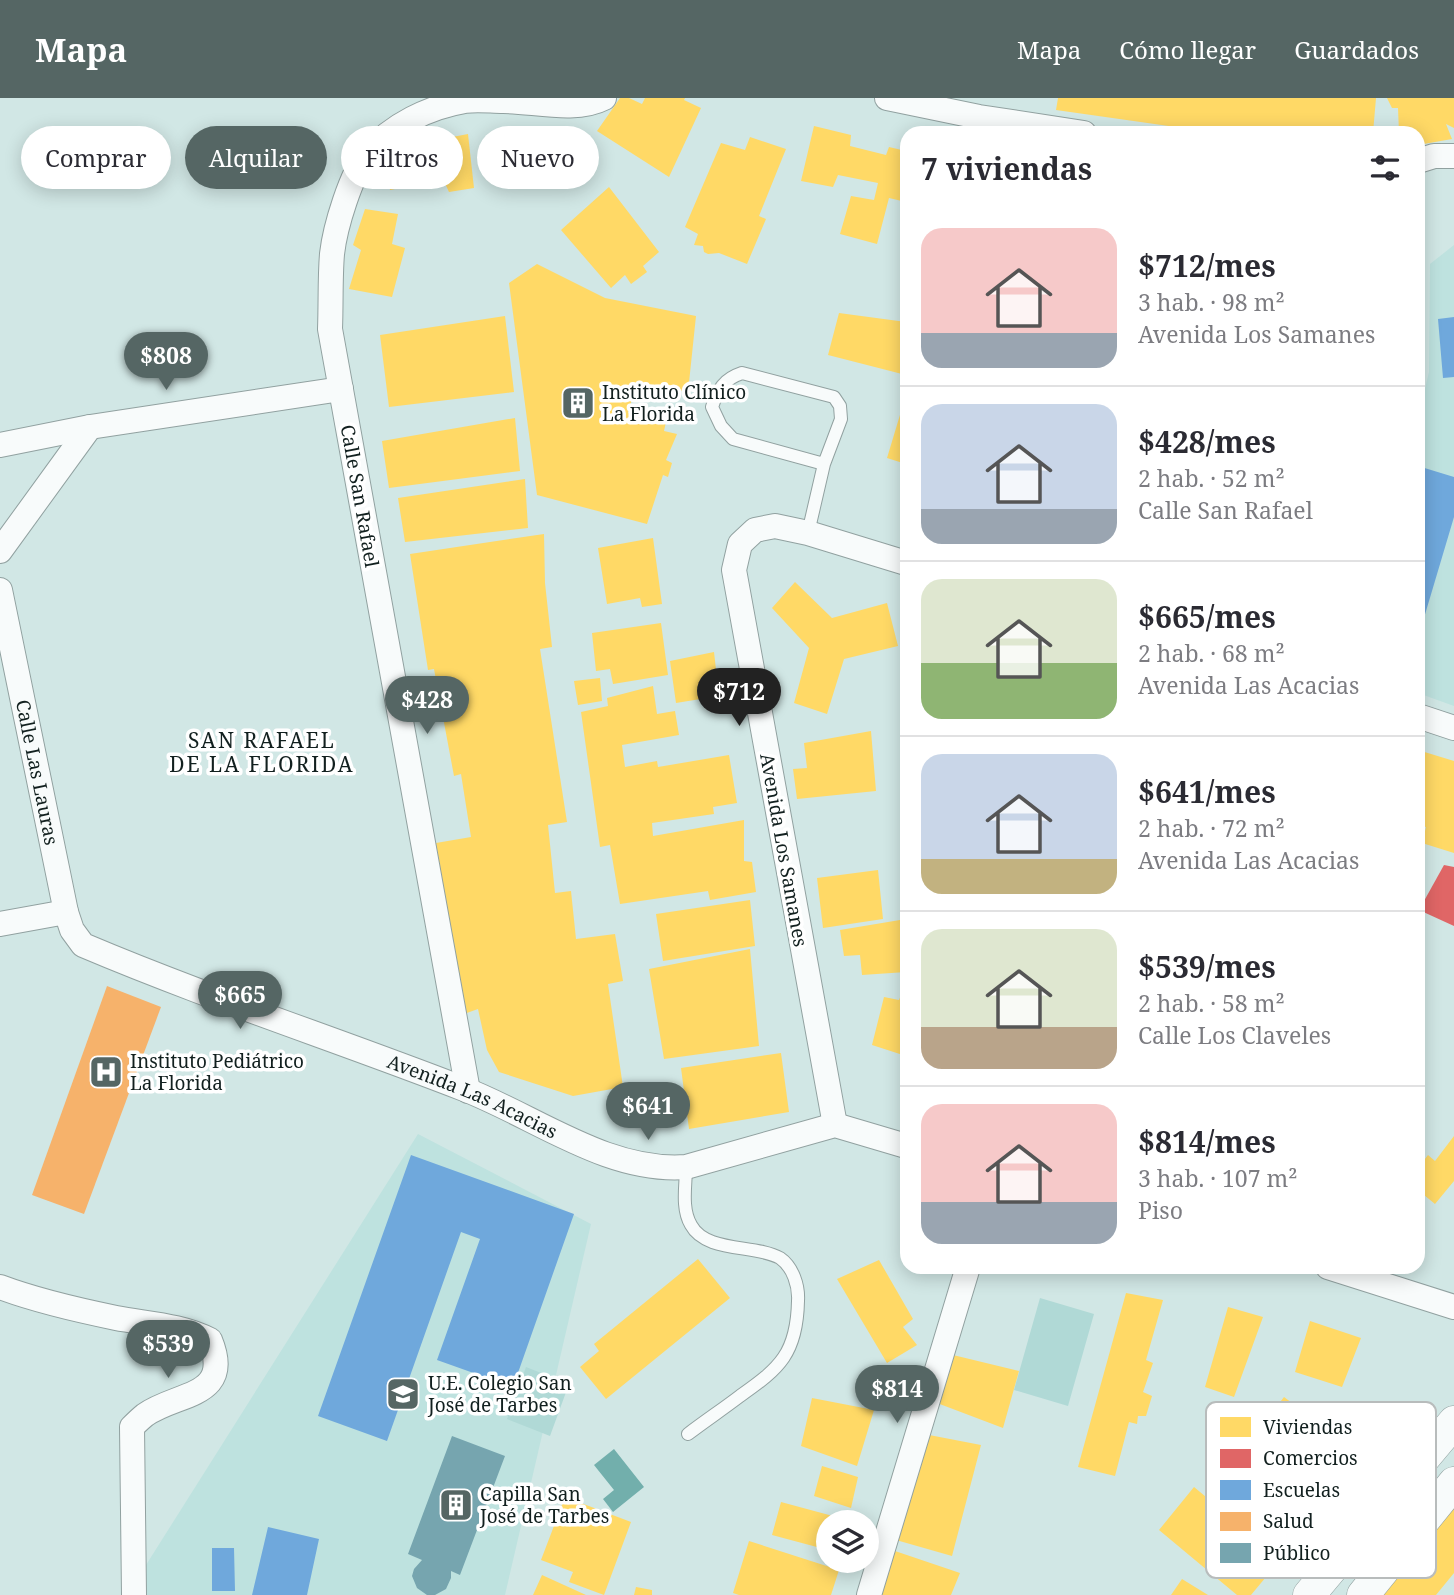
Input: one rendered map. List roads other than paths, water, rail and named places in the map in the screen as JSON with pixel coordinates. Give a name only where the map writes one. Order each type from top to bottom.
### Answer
[{"type":"street","name":"Calle San Rafael","points":[[468,1090],[330,329],[332,253],[338,220],[367,155],[390,132],[426,111],[467,101],[577,105],[604,98]]},
{"type":"street","points":[[887,98],[1038,126]]},
{"type":"street","points":[[1425,159],[1454,156]]},
{"type":"street","points":[[0,445],[90,427],[341,389]]},
{"type":"street","points":[[0,551],[90,427]]},
{"type":"street","name":"Avenida Los Samanes","points":[[835,1125],[734,570],[740,544],[755,530],[775,526],[900,560]]},
{"type":"street","name":"Calle Las Lauras","points":[[0,590],[65,912]]},
{"type":"street","points":[[1425,718],[1454,728]]},
{"type":"street","points":[[0,924],[65,912]]},
{"type":"street","name":"Avenida Las Acacias","points":[[65,912],[72,930],[83,945],[198,991],[468,1090],[618,1160],[666,1168],[687,1167],[835,1125]]},
{"type":"street","points":[[835,1125],[900,1144]]},
{"type":"street","points":[[869,1595],[966,1274]]},
{"type":"street","points":[[1350,1274],[1454,1307]]},
{"type":"street","points":[[0,1287],[114,1318],[192,1331],[211,1340],[216,1355],[216,1370],[208,1386],[145,1415],[132,1427],[134,1595]]},
{"type":"street","points":[[1436,1443],[1454,1422]]},
{"type":"street","points":[[1436,1505],[1454,1483]]},
{"type":"street","points":[[1309,1595],[1323,1578]]},
{"type":"street","points":[[1363,1595],[1377,1578]]},
{"type":"lane","points":[[808,533],[824,464],[841,419],[840,406],[834,397],[742,373],[729,377],[718,390],[712,407],[721,426],[733,439],[824,464]]},
{"type":"lane","points":[[687,1167],[685,1204],[691,1226],[706,1240],[779,1258],[793,1272],[798,1295],[798,1323],[789,1350],[774,1372],[688,1434]]},
{"type":"place","name":"Instituto Clínico La Florida","points":[[578,403]]},
{"type":"place","name":"Instituto Pediátrico La Florida","points":[[106,1072]]},
{"type":"place","name":"U.E. Colegio San José de Tarbes","points":[[403,1394]]},
{"type":"place","name":"Capilla San José de Tarbes","points":[[456,1505]]},
{"type":"district","name":"SAN RAFAEL DE LA FLORIDA","points":[[262,752]]}]
